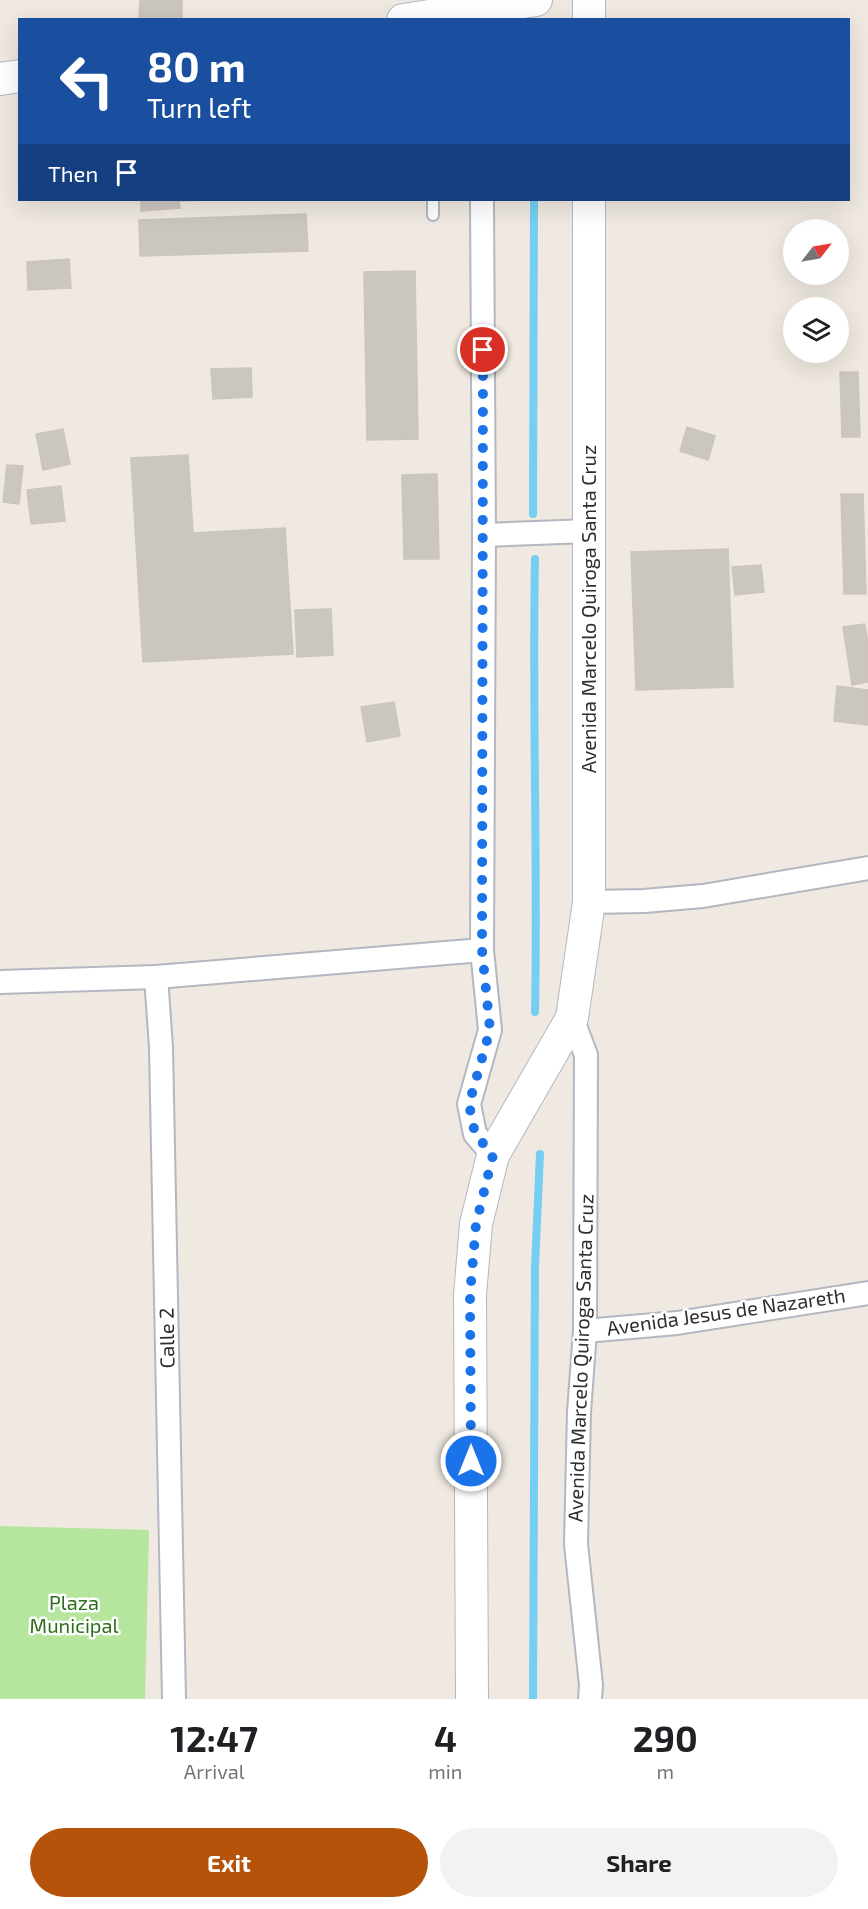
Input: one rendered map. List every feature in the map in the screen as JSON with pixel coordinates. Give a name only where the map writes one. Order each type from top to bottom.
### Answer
[{"type":"main road","points":[[417,18],[536,0]]},
{"type":"main road","points":[[589,0],[589,18]]},
{"type":"main road","points":[[0,79],[18,76]]},
{"type":"main road","name":"Avenida Marcelo Quiroga Santa Cruz","points":[[472,1699],[470,1295],[476,1224],[493,1155],[573,1018],[589,902],[589,201]]},
{"type":"street","points":[[482,201],[484,535],[482,950],[490,1030],[469,1104],[475,1134],[493,1155]]},
{"type":"street","points":[[484,535],[589,531]]},
{"type":"street","points":[[589,902],[644,902],[703,896],[868,868]]},
{"type":"street","points":[[0,982],[156,977],[482,950]]},
{"type":"street","name":"Calle 2","points":[[156,977],[161,1059],[174,1699]]},
{"type":"street","name":"Avenida Marcelo Quiroga Santa Cruz","points":[[573,1018],[586,1055],[585,1331],[579,1412],[576,1544],[591,1685],[590,1699]]},
{"type":"street","name":"Avenida Jesus de Nazareth","points":[[585,1331],[676,1323],[868,1293]]},
{"type":"lane","points":[[433,201],[434,215]]},
{"type":"green space","name":"Plaza Municipal","points":[[0,1526],[149,1530],[145,1699],[0,1699]]},
{"type":"building","points":[[140,0],[182,0],[182,18],[139,18]]},
{"type":"building","points":[[141,201],[179,201],[180,208],[141,211]]},
{"type":"building","points":[[306,214],[308,251],[140,256],[139,220]]},
{"type":"building","points":[[69,259],[71,288],[28,290],[27,262]]},
{"type":"building","points":[[415,271],[418,439],[367,440],[364,272]]},
{"type":"building","points":[[251,368],[252,397],[213,399],[211,369]]},
{"type":"building","points":[[840,372],[858,372],[860,437],[842,437]]},
{"type":"building","points":[[687,427],[715,436],[708,460],[680,451]]},
{"type":"building","points":[[63,429],[70,464],[43,470],[36,434]]},
{"type":"building","points":[[188,455],[193,533],[285,528],[293,654],[143,662],[131,458]]},
{"type":"building","points":[[7,465],[23,466],[19,504],[3,502]]},
{"type":"building","points":[[437,474],[439,559],[404,559],[402,475]]},
{"type":"building","points":[[61,486],[65,521],[31,524],[27,490]]},
{"type":"building","points":[[841,494],[863,494],[866,594],[844,594]]},
{"type":"building","points":[[728,549],[733,687],[636,690],[631,552]]},
{"type":"building","points":[[761,565],[764,592],[735,595],[732,567]]},
{"type":"building","points":[[331,609],[333,655],[297,657],[295,610]]},
{"type":"building","points":[[865,624],[868,644],[868,682],[852,685],[843,627]]},
{"type":"building","points":[[837,686],[868,690],[868,725],[834,721]]},
{"type":"building","points":[[394,702],[400,736],[367,742],[361,707]]},
{"type":"waterway","points":[[533,514],[534,201]]},
{"type":"waterway","points":[[535,559],[535,1012]]},
{"type":"waterway","points":[[533,1699],[535,1266],[540,1154]]},
{"type":"route","points":[[471,1461],[470,1295],[476,1224],[493,1155],[475,1134],[469,1104],[490,1030],[482,950],[483,350]]}]
